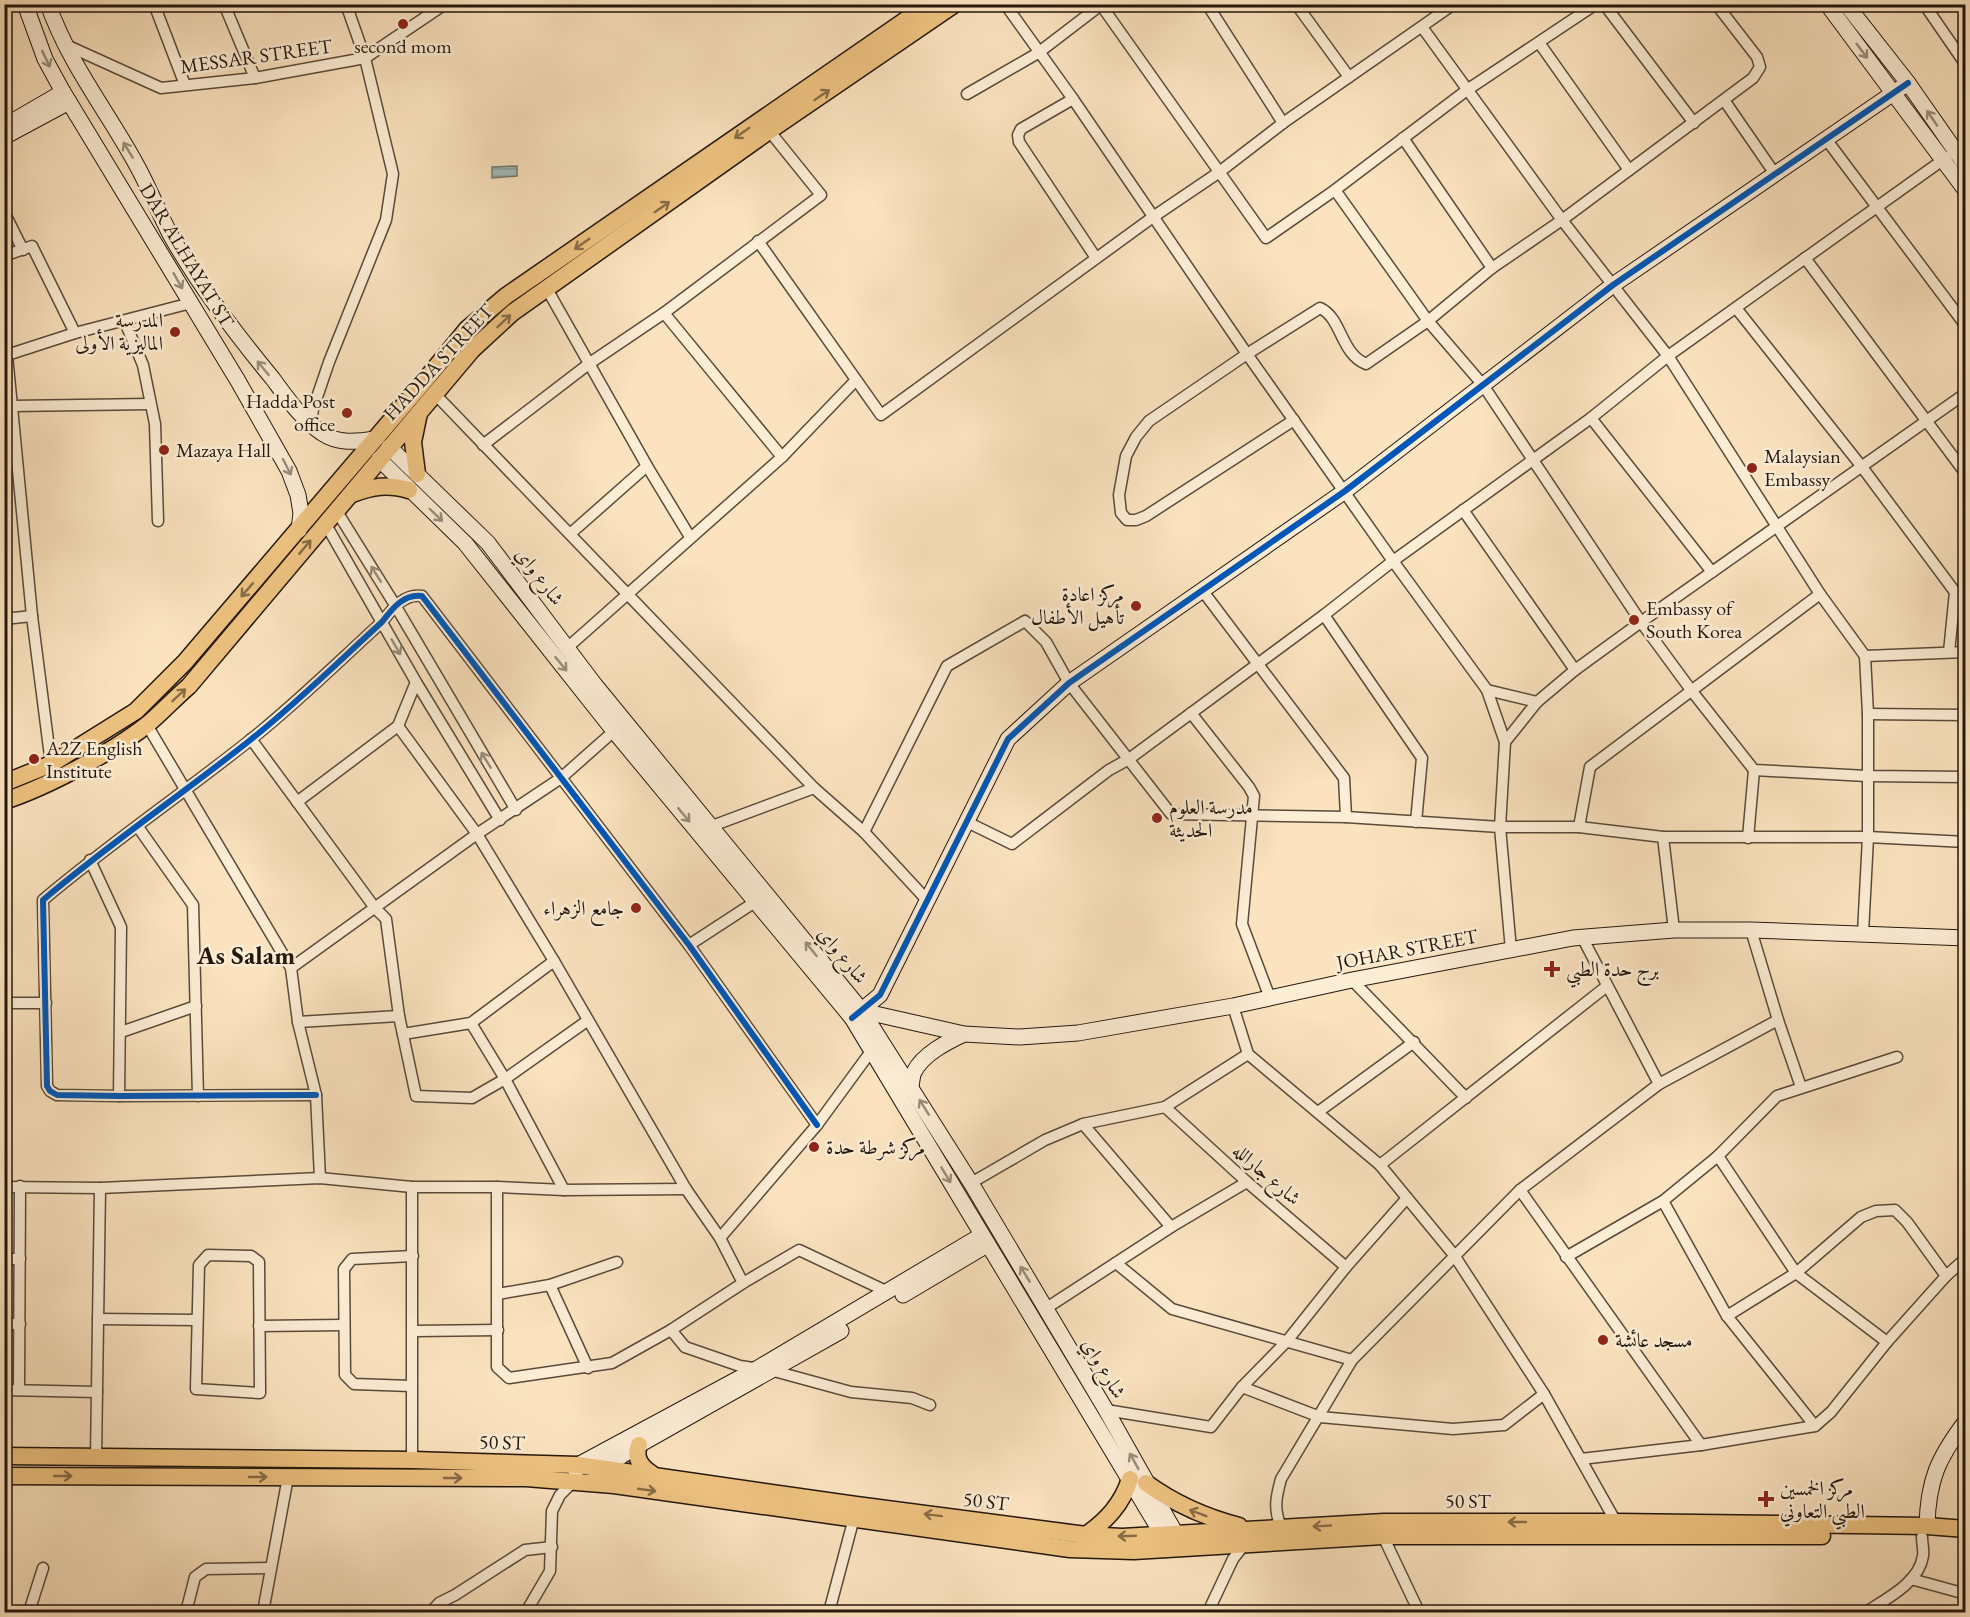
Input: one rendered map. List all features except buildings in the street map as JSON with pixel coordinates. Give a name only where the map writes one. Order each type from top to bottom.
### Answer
[{"type":"main road","name":"HADDA STREET","points":[[896,36],[929,4]]},
{"type":"main road","name":"HADDA STREET","points":[[4,801],[26,794],[102,754],[147,725],[189,686],[351,494],[381,448],[428,388],[467,329],[507,296],[896,36],[955,4]]},
{"type":"main road","name":"HADDA STREET","points":[[4,783],[51,764],[136,711],[185,662],[299,530],[419,411],[428,388],[512,313],[765,125]]},
{"type":"main road","points":[[417,474],[413,442],[419,411]]},
{"type":"main road","points":[[351,494],[377,486],[395,486],[409,490]]},
{"type":"main road","points":[[136,711],[147,725]]},
{"type":"main road","points":[[639,1445],[637,1454],[640,1464],[652,1474]]},
{"type":"main road","name":"50 ST","points":[[4,1456],[412,1460],[578,1465],[652,1474],[1070,1549],[1134,1551],[1173,1541],[1254,1531],[1384,1522],[1575,1529],[1925,1532],[1965,1528]]},
{"type":"main road","name":"50 ST","points":[[4,1476],[526,1478],[614,1485],[1086,1535],[1244,1545],[1383,1536],[1575,1529],[1616,1522],[1925,1532],[1965,1540]]},
{"type":"main road","points":[[1086,1535],[1104,1522],[1114,1510],[1130,1479]]},
{"type":"main road","points":[[1146,1484],[1198,1514],[1254,1531]]},
{"type":"street","name":"DAR ALHAYAT ST","points":[[26,4],[45,59],[66,97],[156,244],[289,471],[298,495],[301,513],[299,530]]},
{"type":"street","name":"DAR ALHAYAT ST","points":[[48,4],[66,45],[137,165],[171,234],[230,326],[310,424],[322,434],[338,441],[356,442],[381,448]]},
{"type":"street","points":[[154,4],[184,85]]},
{"type":"street","points":[[224,4],[255,78]]},
{"type":"street","points":[[310,424],[329,362],[386,220],[393,174],[365,58],[346,4]]},
{"type":"street","name":"MESSAR STREET","points":[[66,45],[161,88],[255,78],[365,58],[445,4]]},
{"type":"street","points":[[1005,4],[1247,354],[1487,690],[1505,742],[1500,826],[1511,950]]},
{"type":"street","points":[[1207,4],[1283,123]]},
{"type":"street","points":[[1296,4],[1349,77]]},
{"type":"street","points":[[758,241],[880,415],[1152,217],[1218,173],[1283,123],[1454,4]]},
{"type":"street","points":[[967,94],[1038,53],[1101,5],[1266,238],[1335,190],[1467,90],[1540,44],[1596,4]]},
{"type":"street","points":[[1604,4],[1694,123]]},
{"type":"street","points":[[1294,420],[1146,516],[1136,520],[1127,520],[1121,513],[1119,495],[1126,456],[1136,437],[1149,421],[1247,354],[1320,308],[1328,312],[1352,356],[1366,364],[1428,321],[1492,268],[1562,220],[1753,78],[1760,67],[1757,57],[1716,4]]},
{"type":"street","points":[[1827,4],[1893,92],[1948,156],[1965,166]]},
{"type":"street","points":[[1846,4],[1908,84],[1965,191]]},
{"type":"street","points":[[1924,4],[1965,65]]},
{"type":"street","points":[[1422,27],[1562,220],[1668,356],[1820,594],[1865,656],[1868,714],[1868,837],[1863,933]]},
{"type":"street","points":[[1540,44],[1629,170]]},
{"type":"street","points":[[857,1015],[880,995],[1008,738],[1069,683],[1345,491],[1613,285],[1893,92],[1908,84]]},
{"type":"street","points":[[4,126],[66,97]]},
{"type":"street","points":[[4,137],[66,97]]},
{"type":"street","points":[[1072,99],[1021,129],[1018,142],[1096,258]]},
{"type":"street","points":[[1724,100],[1775,174]]},
{"type":"street","points":[[483,445],[590,363],[664,313],[821,195],[765,125]]},
{"type":"street","points":[[1402,138],[1492,268]]},
{"type":"street","points":[[1826,139],[1965,326]]},
{"type":"street","points":[[967,822],[1012,844],[1109,770],[1129,759],[1324,615],[1393,561],[1591,418],[1668,356],[1948,156]]},
{"type":"street","points":[[1335,190],[1428,321],[1483,385],[1641,622],[1754,770],[1748,837]]},
{"type":"street","points":[[4,212],[23,250]]},
{"type":"street","points":[[156,244],[171,234]]},
{"type":"street","points":[[4,256],[32,246],[75,333]]},
{"type":"street","points":[[1805,258],[1965,474]]},
{"type":"street","points":[[547,289],[690,537]]},
{"type":"street","points":[[51,764],[32,616],[13,406],[6,356],[75,333],[125,322],[191,303]]},
{"type":"street","points":[[1736,308],[1862,467],[1955,591],[1949,652]]},
{"type":"street","points":[[664,313],[782,456]]},
{"type":"street","points":[[125,322],[143,365],[155,424],[158,521]]},
{"type":"street","points":[[567,648],[782,456],[856,380]]},
{"type":"street","points":[[428,388],[814,788],[864,832],[926,899]]},
{"type":"street","points":[[1505,742],[1537,702],[1575,670],[1965,393]]},
{"type":"street","points":[[13,406],[150,404]]},
{"type":"street","points":[[1591,418],[1712,572]]},
{"type":"street","name":"شارع واي","points":[[381,448],[417,474],[488,543],[567,648],[614,731],[755,902],[857,1015],[872,1050],[984,1240],[1066,1360],[1106,1410],[1146,1484],[1173,1541]]},
{"type":"street","name":"شارع واي","points":[[381,448],[409,490],[465,543],[590,689],[712,826],[911,1086],[1045,1309],[1066,1360],[1130,1479],[1173,1541]]},
{"type":"street","points":[[570,534],[647,466]]},
{"type":"street","points":[[1463,510],[1575,670]]},
{"type":"street","points":[[330,517],[395,605],[516,810]]},
{"type":"street","points":[[330,517],[382,622],[500,820]]},
{"type":"street","points":[[1202,590],[1344,778],[1346,817]]},
{"type":"street","points":[[316,1095],[119,1096],[57,1095],[50,1091],[47,1086],[43,900],[90,860],[138,827],[251,739],[382,622],[395,605],[414,594],[422,596],[689,945],[817,1125]]},
{"type":"street","points":[[1579,827],[1590,766],[1820,594]]},
{"type":"street","points":[[1324,615],[1422,758],[1416,822]]},
{"type":"street","points":[[4,619],[32,616]]},
{"type":"street","points":[[864,832],[947,666],[1025,621],[1046,642],[1069,683],[1171,814],[1346,817],[1500,826],[1579,827],[1663,837],[1868,837],[1965,843]]},
{"type":"street","points":[[1865,656],[1965,652]]},
{"type":"street","points":[[297,802],[398,726],[416,682]]},
{"type":"street","points":[[1487,690],[1537,702]]},
{"type":"street","points":[[1191,713],[1249,786],[1254,796],[1242,924],[1270,998]]},
{"type":"street","points":[[1868,714],[1965,716]]},
{"type":"street","points":[[445,726],[459,715]]},
{"type":"street","points":[[147,725],[184,791],[291,968],[298,1022],[316,1095],[320,1178]]},
{"type":"street","points":[[398,726],[477,834],[554,961],[686,1190],[720,1238],[743,1283]]},
{"type":"street","points":[[291,968],[477,834],[561,778],[614,731]]},
{"type":"street","points":[[251,739],[375,908],[386,919],[399,1016],[416,1096],[472,1098],[505,1079],[587,1020]]},
{"type":"street","points":[[1754,770],[1868,776],[1965,777]]},
{"type":"street","points":[[712,826],[814,788]]},
{"type":"street","points":[[138,827],[193,905],[198,1096]]},
{"type":"street","points":[[1663,837],[1674,930]]},
{"type":"street","points":[[90,860],[121,927],[119,1096]]},
{"type":"street","points":[[689,945],[755,902]]},
{"type":"street","name":"JOHAR STREET","points":[[857,1015],[964,1034],[1020,1037],[1078,1032],[1233,1006],[1352,980],[1582,937],[1674,930],[1751,930],[1965,938]]},
{"type":"street","points":[[1751,930],[1801,1087]]},
{"type":"street","points":[[1582,937],[1659,1084]]},
{"type":"street","points":[[403,1034],[471,1023],[554,961]]},
{"type":"street","points":[[1352,980],[1466,1098]]},
{"type":"street","points":[[1380,1165],[1607,986]]},
{"type":"street","points":[[4,1003],[46,1003]]},
{"type":"street","points":[[121,1032],[196,1006]]},
{"type":"street","points":[[1233,1006],[1248,1054],[1380,1165],[1454,1255],[1544,1394],[1616,1522]]},
{"type":"street","points":[[298,1022],[399,1016]]},
{"type":"street","points":[[1282,1528],[1276,1516],[1276,1499],[1281,1479],[1352,1360],[1454,1255],[1520,1190],[1659,1084],[1778,1020]]},
{"type":"street","points":[[471,1023],[505,1079],[564,1190]]},
{"type":"street","points":[[911,1086],[914,1071],[928,1056],[944,1044],[964,1034]]},
{"type":"street","points":[[1318,1112],[1414,1042]]},
{"type":"street","points":[[720,1238],[817,1125],[872,1050]]},
{"type":"street","points":[[970,1183],[1044,1140],[1083,1124],[1165,1107],[1248,1054]]},
{"type":"street","points":[[1566,1257],[1664,1202],[1718,1156],[1777,1095],[1897,1057]]},
{"type":"street","name":"شارع جارالله","points":[[1165,1107],[1247,1182],[1346,1267]]},
{"type":"street","points":[[1083,1124],[1172,1227]]},
{"type":"street","points":[[1718,1156],[1796,1273],[1887,1342]]},
{"type":"street","points":[[4,1186],[100,1188],[320,1178],[412,1187],[686,1190]]},
{"type":"street","points":[[1045,1309],[1172,1227],[1247,1182]]},
{"type":"street","points":[[19,1390],[20,1186]]},
{"type":"street","points":[[412,1187],[414,1331],[411,1386],[412,1460]]},
{"type":"street","points":[[497,1187],[497,1366],[509,1377],[612,1363],[671,1330],[799,1250],[888,1292]]},
{"type":"street","points":[[96,1457],[100,1188]]},
{"type":"street","points":[[1520,1190],[1701,1445]]},
{"type":"street","points":[[1106,1410],[1211,1426],[1242,1387],[1287,1341],[1346,1267],[1407,1198]]},
{"type":"street","points":[[1664,1202],[1727,1316],[1815,1426]]},
{"type":"street","points":[[1727,1316],[1796,1273],[1861,1217],[1876,1211],[1895,1210],[1907,1222],[1946,1276]]},
{"type":"street","points":[[572,1483],[578,1465],[758,1368],[888,1292],[984,1240]]},
{"type":"street","points":[[526,1612],[550,1571],[552,1512],[560,1495],[572,1483],[603,1469],[639,1445],[774,1371],[984,1240]]},
{"type":"street","points":[[208,1255],[251,1256],[259,1262],[260,1326],[260,1393],[196,1389],[199,1266],[208,1255]]},
{"type":"street","points":[[411,1386],[354,1384],[345,1375],[344,1269],[352,1259],[413,1256]]},
{"type":"street","points":[[1581,1459],[1701,1445],[1815,1426],[1831,1412],[1887,1342],[1965,1258]]},
{"type":"street","points":[[4,1259],[20,1259]]},
{"type":"street","points":[[498,1294],[550,1285],[617,1262]]},
{"type":"street","points":[[1116,1263],[1172,1309],[1352,1360]]},
{"type":"street","points":[[550,1285],[588,1368]]},
{"type":"street","points":[[98,1319],[196,1320]]},
{"type":"street","points":[[4,1324],[20,1324]]},
{"type":"street","points":[[260,1326],[344,1325]]},
{"type":"street","points":[[414,1331],[498,1330]]},
{"type":"street","points":[[671,1330],[685,1347],[740,1366],[774,1371],[851,1392],[912,1398],[930,1405]]},
{"type":"street","points":[[1242,1387],[1320,1417],[1453,1429],[1504,1425],[1544,1394]]},
{"type":"street","points":[[4,1390],[97,1392]]},
{"type":"street","points":[[1866,1612],[1900,1590],[1915,1575],[1923,1557],[1928,1502],[1935,1470],[1965,1421]]},
{"type":"street","points":[[263,1612],[288,1477]]},
{"type":"street","points":[[829,1612],[855,1512]]},
{"type":"street","points":[[1383,1536],[1419,1612]]},
{"type":"street","points":[[1208,1612],[1233,1559],[1244,1545]]},
{"type":"street","points":[[431,1612],[439,1603],[525,1550],[552,1547]]},
{"type":"street","points":[[29,1612],[43,1568]]},
{"type":"street","points":[[186,1612],[195,1577],[206,1569],[270,1568]]},
{"type":"street","points":[[1911,1579],[1965,1594]]},
{"type":"water","points":[[517,166],[517,176],[492,178],[492,167]]},
{"type":"cycle path","points":[[852,1018],[880,995],[1008,739],[1069,683],[1345,491],[1613,285],[1908,83]]},
{"type":"cycle path","points":[[316,1095],[119,1096],[57,1095],[50,1091],[47,1086],[43,900],[266,727],[382,622],[399,603],[410,597],[422,596],[689,945],[817,1125]]},
{"type":"place","name":"second mom","points":[[403,24]]},
{"type":"place","name":"المدرسة الماليزية الأولى","points":[[175,332]]},
{"type":"place","name":"Hadda Post office","points":[[347,413]]},
{"type":"place","name":"Mazaya Hall","points":[[164,450]]},
{"type":"place","name":"Malaysian Embassy","points":[[1752,468]]},
{"type":"place","name":"مركز اعادة تأهيل الأطفال","points":[[1136,606]]},
{"type":"place","name":"Embassy of South Korea","points":[[1634,620]]},
{"type":"place","name":"A2Z English Institute","points":[[34,759]]},
{"type":"place","name":"مدرسة العلوم الحديثة","points":[[1157,818]]},
{"type":"place","name":"جامع الزهراء","points":[[636,908]]},
{"type":"place","name":"برج حدة الطبي","points":[[1552,969]]},
{"type":"place","name":"مركز شرطة حدة","points":[[814,1147]]},
{"type":"place","name":"مسجد عائشة","points":[[1603,1340]]},
{"type":"place","name":"مركز الخمسين الطبي التعاوني","points":[[1766,1499]]},
{"type":"district","name":"As Salam","points":[[246,955]]}]
